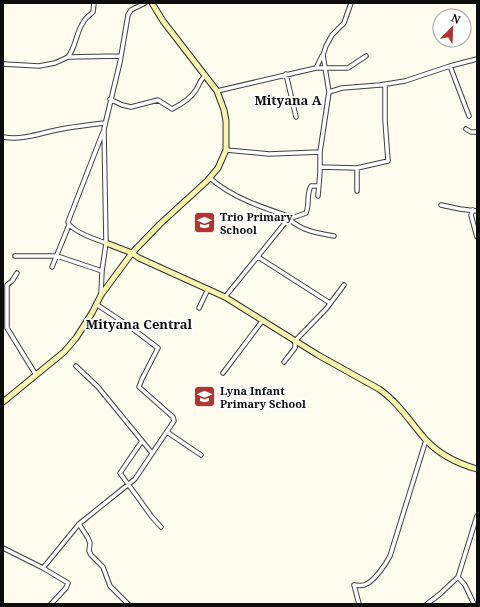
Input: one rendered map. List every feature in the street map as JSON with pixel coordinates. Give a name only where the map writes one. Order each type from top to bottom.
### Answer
[{"type":"main road","points":[[3,402],[64,352],[76,338],[101,295],[132,253],[160,224],[210,178],[220,164],[226,150],[226,121],[222,105],[216,91],[163,21],[152,3]]},
{"type":"main road","points":[[106,243],[132,253],[139,258],[225,297],[294,341],[383,392],[426,440],[451,458],[477,469]]},
{"type":"street","points":[[68,57],[72,52],[81,26],[85,19],[93,12],[94,3]]},
{"type":"street","points":[[101,295],[102,271],[106,243],[104,129],[121,56],[128,15],[132,10],[145,3]]},
{"type":"street","points":[[316,68],[332,35],[344,24],[351,3]]},
{"type":"street","points":[[318,196],[320,152],[329,92],[323,55]]},
{"type":"street","points":[[3,64],[39,66],[49,65],[68,57],[121,56]]},
{"type":"street","points":[[216,91],[316,68],[348,68],[366,56]]},
{"type":"street","points":[[329,92],[349,87],[385,85],[405,82],[430,72],[477,59]]},
{"type":"street","points":[[450,66],[469,116]]},
{"type":"street","points":[[286,74],[296,117]]},
{"type":"street","points":[[110,99],[122,105],[131,107],[158,100],[172,109],[191,95],[196,90],[201,79],[205,76]]},
{"type":"street","points":[[320,167],[357,168],[388,161],[385,120],[385,85]]},
{"type":"street","points":[[3,137],[28,138],[64,128],[105,123]]},
{"type":"street","points":[[52,266],[69,225],[69,219],[104,129]]},
{"type":"street","points":[[466,129],[471,132],[477,132]]},
{"type":"street","points":[[226,150],[269,154],[320,152]]},
{"type":"street","points":[[357,168],[358,190]]},
{"type":"street","points":[[210,178],[220,187],[262,207],[288,216],[289,219],[302,229],[309,232],[334,236]]},
{"type":"street","points":[[225,297],[289,219],[306,213],[309,200],[308,192],[311,186],[319,186]]},
{"type":"street","points":[[442,204],[475,211]]},
{"type":"street","points":[[475,211],[471,215],[477,237]]},
{"type":"street","points":[[69,225],[78,231],[106,243]]},
{"type":"street","points":[[16,256],[57,256],[102,271]]},
{"type":"street","points":[[258,257],[330,303]]},
{"type":"street","points":[[17,273],[7,286],[7,326],[36,375]]},
{"type":"street","points":[[284,362],[295,348],[294,341],[330,303],[344,285]]},
{"type":"street","points":[[199,308],[208,289]]},
{"type":"street","points":[[43,568],[79,524],[135,479],[174,423],[174,419],[139,387],[158,348],[96,304]]},
{"type":"street","points":[[223,373],[263,320]]},
{"type":"street","points":[[76,366],[98,387],[152,453]]},
{"type":"street","points":[[167,432],[201,455]]},
{"type":"street","points":[[359,604],[354,586],[365,585],[370,581],[385,565],[390,556],[426,440]]},
{"type":"street","points":[[142,441],[120,472],[127,485],[152,518],[161,527]]},
{"type":"street","points":[[427,604],[440,594],[458,576],[477,516]]},
{"type":"street","points":[[79,524],[90,543],[89,551],[91,555],[103,567],[110,586],[128,604]]},
{"type":"street","points":[[3,548],[66,581],[68,584],[64,592],[51,604]]},
{"type":"street","points":[[458,576],[465,585],[474,604]]},
{"type":"place","name":"Trio Primary School","points":[[204,222]]},
{"type":"place","name":"Lyna Infant Primary School","points":[[204,396]]},
{"type":"district","name":"Mityana A","points":[[288,100]]},
{"type":"district","name":"Mityana Central","points":[[139,324]]}]
